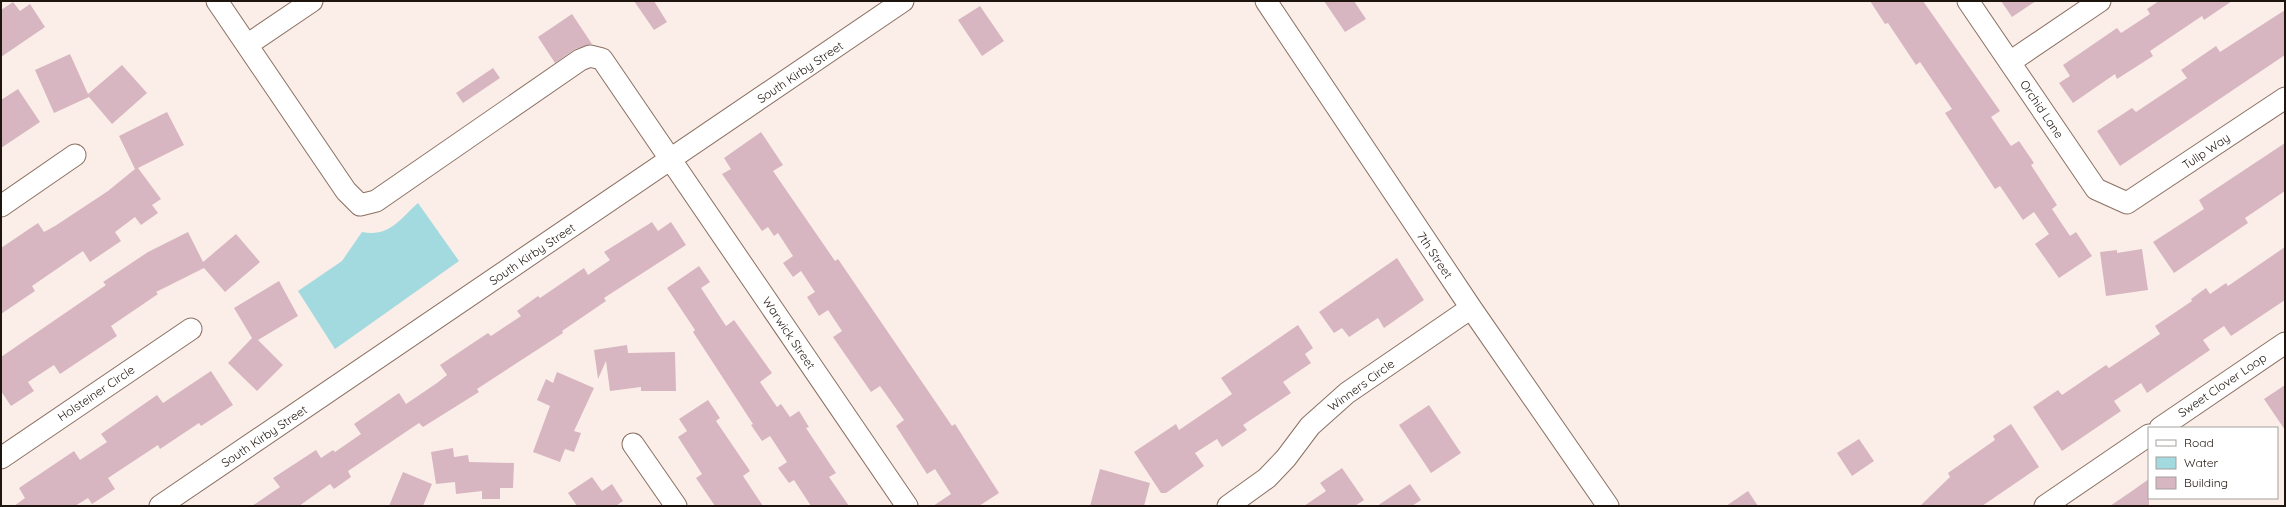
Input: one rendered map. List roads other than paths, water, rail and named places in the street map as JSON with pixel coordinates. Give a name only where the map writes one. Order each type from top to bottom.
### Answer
[{"type":"street","points":[[217,1],[247,45],[312,1]]},
{"type":"street","name":"South Kirby Street","points":[[160,506],[903,1]]},
{"type":"street","name":"7th Street","points":[[1266,1],[1471,308],[1608,506]]},
{"type":"street","name":"Orchid Lane","points":[[1968,1],[2096,189],[2127,203]]},
{"type":"street","points":[[2010,62],[2100,1]]},
{"type":"street","name":"Warwick Street","points":[[247,45],[346,192],[360,205],[376,201],[590,56],[602,58],[907,506]]},
{"type":"street","name":"Tulip Way","points":[[2127,203],[2285,98]]},
{"type":"street","points":[[1,206],[75,155]]},
{"type":"street","name":"Winners Circle","points":[[1228,506],[1267,478],[1286,458],[1310,426],[1347,393],[1471,308]]},
{"type":"street","name":"Holsteiner Circle","points":[[1,458],[191,328]]},
{"type":"street","name":"Sweet Clover Loop","points":[[2161,427],[2285,343]]},
{"type":"street","points":[[2045,506],[2148,436]]},
{"type":"street","points":[[633,444],[676,506]]},
{"type":"water","points":[[418,203],[459,261],[335,349],[298,291],[342,261],[362,232],[372,233],[387,230]]}]
